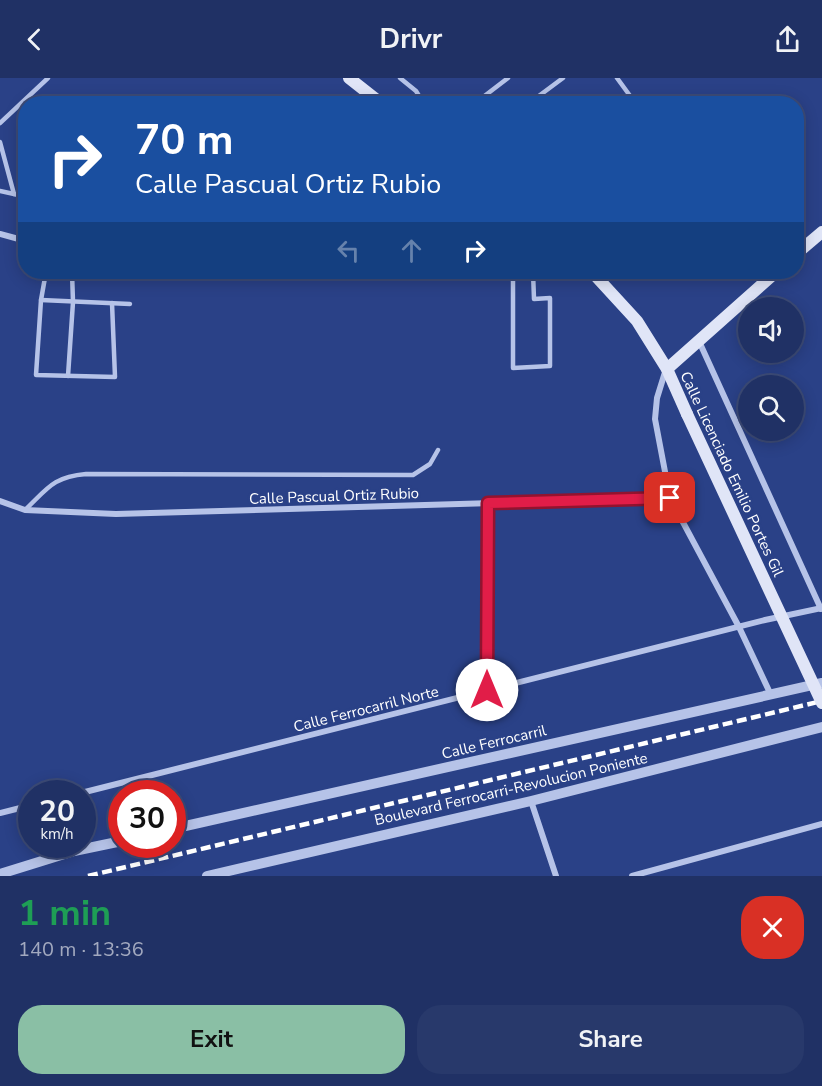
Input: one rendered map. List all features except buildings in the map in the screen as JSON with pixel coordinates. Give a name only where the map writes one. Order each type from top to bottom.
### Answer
[{"type":"main road","points":[[358,80],[374,96]]},
{"type":"main road","points":[[804,247],[822,232]]},
{"type":"main road","name":"Calle Licenciado Emilio Portes Gil","points":[[598,279],[637,321],[667,369],[822,703]]},
{"type":"main road","points":[[667,369],[768,279]]},
{"type":"street","points":[[0,234],[18,239]]},
{"type":"street","points":[[698,339],[822,608]]},
{"type":"street","points":[[667,369],[657,398],[656,419],[670,498],[739,627],[772,696]]},
{"type":"street","name":"Calle Pascual Ortiz Rubio","points":[[0,501],[26,510],[116,514],[670,498]]},
{"type":"street","points":[[487,690],[488,503]]},
{"type":"street","name":"Calle Ferrocarril Norte","points":[[96,789],[822,608]]},
{"type":"street","name":"Calle Ferrocarril","points":[[186,826],[822,683]]},
{"type":"street","name":"Boulevard Ferrocarri-Revolucion Poniente","points":[[207,876],[531,801],[822,727]]},
{"type":"street","points":[[531,801],[556,876]]},
{"type":"street","points":[[0,813],[18,808]]},
{"type":"street","points":[[632,876],[822,824]]},
{"type":"street","points":[[0,874],[74,851],[108,844]]},
{"type":"lane","points":[[29,96],[48,78]]},
{"type":"lane","points":[[400,78],[419,96]]},
{"type":"lane","points":[[484,96],[508,78]]},
{"type":"lane","points":[[538,96],[562,78]]},
{"type":"lane","points":[[617,78],[630,96]]},
{"type":"lane","points":[[0,123],[18,106]]},
{"type":"lane","points":[[0,142],[14,194]]},
{"type":"lane","points":[[0,191],[18,195]]},
{"type":"lane","points":[[45,279],[41,300],[36,375],[115,377],[112,303]]},
{"type":"lane","points":[[68,376],[72,279]]},
{"type":"lane","points":[[513,279],[513,368],[550,366],[550,298],[534,298],[533,279]]},
{"type":"lane","points":[[41,300],[130,304]]},
{"type":"lane","points":[[26,510],[52,483],[69,476],[413,475],[430,464],[438,450]]},
{"type":"railway","points":[[88,876],[822,701]]},
{"type":"route","points":[[487,690],[488,503],[670,498]]}]
